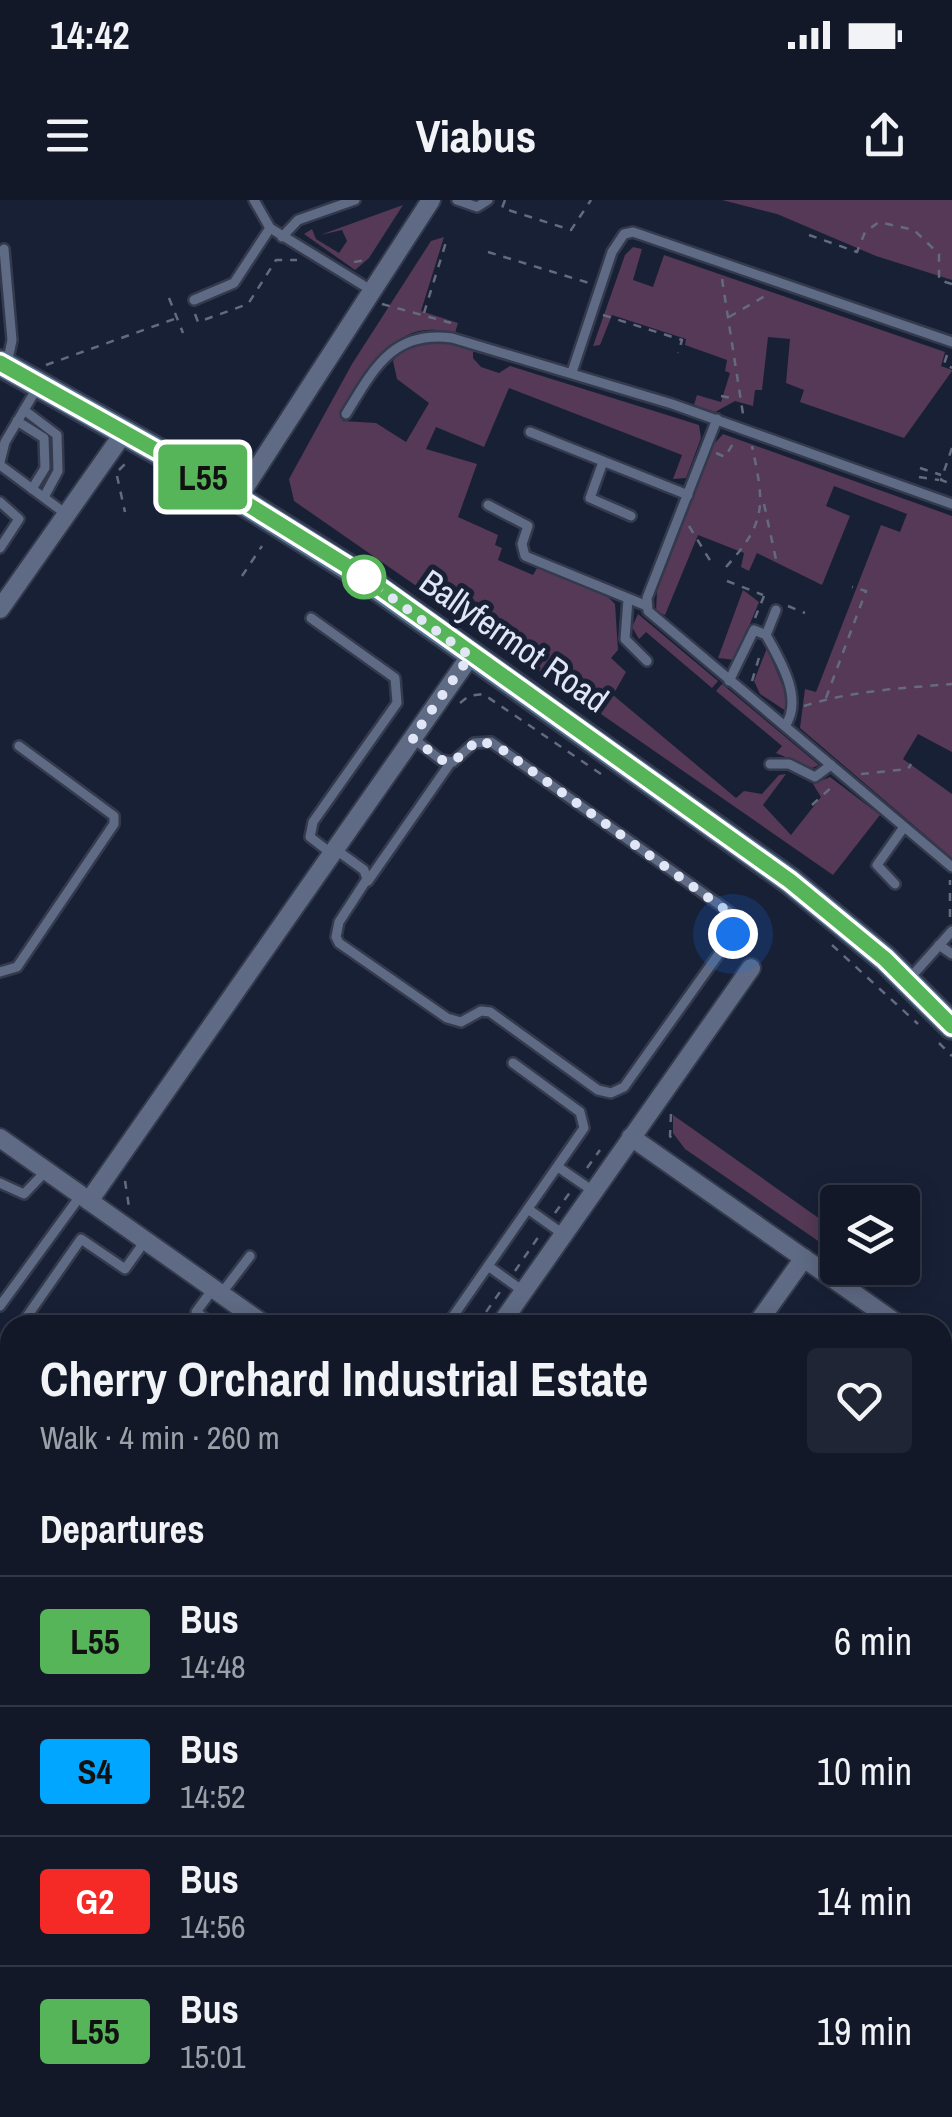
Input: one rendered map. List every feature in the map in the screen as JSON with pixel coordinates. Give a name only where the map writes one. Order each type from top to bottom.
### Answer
[{"type":"main road","name":"Ballyfermot Road","points":[[17,373],[227,491],[363,576],[470,656],[701,813],[804,891],[944,1014]]},
{"type":"street","points":[[227,491],[373,291],[432,200]]},
{"type":"street","points":[[0,609],[6,588],[66,514],[123,434]]},
{"type":"street","points":[[85,1198],[470,656]]},
{"type":"street","points":[[507,1315],[750,968]]},
{"type":"street","points":[[631,1137],[885,1315]]},
{"type":"street","points":[[0,1138],[217,1292],[261,1315]]},
{"type":"street","points":[[763,1315],[804,1258]]},
{"type":"lane","points":[[254,200],[270,228],[373,291]]},
{"type":"lane","points":[[282,236],[298,220],[355,200]]},
{"type":"lane","points":[[457,200],[477,207],[488,200]]},
{"type":"lane","points":[[194,300],[234,283],[270,228]]},
{"type":"lane","points":[[572,372],[617,241],[633,232],[950,341],[952,327]]},
{"type":"lane","points":[[4,249],[12,340],[24,410],[2,441],[0,464],[66,514]]},
{"type":"lane","points":[[346,414],[381,362],[400,344],[420,336],[452,338],[717,420],[952,504]]},
{"type":"lane","points":[[24,410],[48,424],[56,435],[58,471],[44,497]]},
{"type":"lane","points":[[717,420],[648,606],[653,618],[843,775],[948,868]]},
{"type":"lane","points":[[17,421],[44,438],[44,468],[32,489]]},
{"type":"lane","points":[[530,432],[688,495]]},
{"type":"lane","points":[[603,462],[590,498],[631,516]]},
{"type":"lane","points":[[0,502],[19,519],[0,548]]},
{"type":"lane","points":[[488,505],[528,526],[522,544],[525,556],[648,606]]},
{"type":"lane","points":[[628,599],[625,638],[648,661]]},
{"type":"lane","points":[[766,635],[776,610]]},
{"type":"lane","points":[[310,618],[395,678],[399,686],[397,703],[313,822],[310,837],[364,870],[363,887]]},
{"type":"lane","points":[[729,681],[754,630],[766,635],[790,691],[792,717],[785,726]]},
{"type":"lane","points":[[412,738],[451,762]]},
{"type":"lane","points":[[478,740],[500,748],[731,914],[733,934],[624,1086],[612,1093],[598,1090],[490,1012],[480,1011],[456,1022],[446,1018],[339,943],[339,922],[451,762],[465,756],[478,740]]},
{"type":"lane","points":[[0,972],[17,967],[114,824],[114,816],[19,746]]},
{"type":"lane","points":[[770,764],[789,764],[815,777],[831,765]]},
{"type":"lane","points":[[895,884],[877,865],[904,827]]},
{"type":"lane","points":[[908,980],[951,932]]},
{"type":"lane","points":[[939,945],[952,954]]},
{"type":"lane","points":[[455,1315],[582,1133],[583,1117],[514,1064]]},
{"type":"lane","points":[[558,1167],[593,1191]]},
{"type":"lane","points":[[0,1184],[24,1194],[46,1171]]},
{"type":"lane","points":[[0,1306],[85,1198]]},
{"type":"lane","points":[[528,1210],[563,1234]]},
{"type":"lane","points":[[29,1315],[81,1239],[125,1269],[145,1241]]},
{"type":"lane","points":[[200,1315],[196,1312],[250,1256]]},
{"type":"lane","points":[[488,1266],[523,1291]]},
{"type":"path","points":[[505,200],[502,208],[570,230],[591,200]]},
{"type":"path","points":[[809,234],[857,252],[865,232],[879,222],[909,228],[939,254],[939,280],[952,284]]},
{"type":"path","points":[[424,314],[447,238]]},
{"type":"path","points":[[488,252],[600,286]]},
{"type":"path","points":[[728,318],[775,290]]},
{"type":"path","points":[[373,291],[382,304],[456,324],[452,338]]},
{"type":"path","points":[[169,298],[183,334]]},
{"type":"path","points":[[601,314],[682,340],[678,352]]},
{"type":"path","points":[[17,373],[177,318]]},
{"type":"path","points":[[721,396],[738,400]]},
{"type":"path","points":[[952,448],[940,480],[952,484]]},
{"type":"path","points":[[227,491],[227,466],[248,454]]},
{"type":"path","points":[[126,512],[116,474],[127,462]]},
{"type":"path","points":[[920,468],[942,476]]},
{"type":"path","points":[[764,502],[776,564]]},
{"type":"path","points":[[681,512],[711,562]]},
{"type":"path","points":[[242,576],[262,546]]},
{"type":"path","points":[[727,581],[805,613]]},
{"type":"path","points":[[825,699],[866,591],[852,586]]},
{"type":"path","points":[[753,688],[752,677],[766,635]]},
{"type":"path","points":[[798,708],[825,699],[952,684]]},
{"type":"path","points":[[456,709],[468,696],[483,694],[613,779]]},
{"type":"path","points":[[858,774],[908,769],[911,764]]},
{"type":"path","points":[[812,805],[843,775]]},
{"type":"path","points":[[948,868],[951,932]]},
{"type":"path","points":[[825,938],[952,1056]]},
{"type":"path","points":[[672,1110],[668,1128],[676,1146]]},
{"type":"path","points":[[128,1175],[126,1200],[136,1214]]},
{"type":"shaded area","points":[[722,200],[952,200],[952,280],[876,256],[777,214]]},
{"type":"shaded area","points":[[403,205],[369,258],[355,270],[304,234],[312,229],[316,239],[339,253],[347,241],[342,230],[320,235]]},
{"type":"shaded area","points":[[444,237],[421,311],[458,323],[455,333],[420,331],[393,345],[357,383],[343,421],[376,423],[406,442],[429,403],[397,379],[393,361],[410,346],[440,342],[473,347],[473,358],[481,367],[499,373],[510,366],[699,425],[701,438],[686,478],[673,479],[682,455],[509,388],[484,447],[436,427],[426,449],[477,464],[458,517],[498,535],[495,545],[502,548],[498,560],[533,575],[537,568],[604,593],[615,604],[618,650],[611,658],[626,672],[613,695],[736,798],[744,791],[762,794],[779,775],[786,774],[763,805],[791,835],[821,797],[813,784],[830,777],[880,815],[833,875],[294,501],[289,479],[352,364],[431,241]]},
{"type":"shaded area","points":[[633,247],[642,249],[633,280],[653,287],[664,255],[945,352],[941,366],[952,371],[904,438],[800,402],[804,390],[786,383],[790,339],[768,337],[762,390],[755,390],[753,406],[735,401],[715,412],[694,405],[697,395],[721,402],[730,373],[725,371],[727,360],[685,345],[686,339],[612,315],[600,345],[593,346],[625,255]]},
{"type":"shaded area","points":[[723,434],[952,516],[952,752],[918,734],[903,759],[952,794],[952,858],[800,728],[805,689],[816,692],[881,525],[900,532],[907,514],[834,486],[826,506],[850,516],[822,585],[757,553],[749,571],[741,567],[744,553],[698,535],[665,615],[656,611],[657,591],[714,444]]},
{"type":"shaded area","points":[[743,590],[759,602],[735,660],[718,658]]},
{"type":"shaded area","points":[[638,614],[718,681],[712,688],[646,632],[639,639],[632,627]]},
{"type":"shaded area","points":[[767,648],[787,696],[786,711],[760,694],[754,681]]},
{"type":"shaded area","points":[[722,684],[819,765],[812,768],[776,753],[782,746],[716,691]]},
{"type":"shaded area","points":[[673,1115],[820,1219],[820,1242],[685,1149],[673,1133]]},
{"type":"bus line","name":"L55","points":[[0,363],[202,476],[363,576],[470,656],[701,813],[843,923],[908,980],[952,1026]]},
{"type":"route","points":[[364,577],[470,656],[412,738],[442,760],[453,762],[465,756],[478,740],[491,742],[731,914],[733,934]]}]
